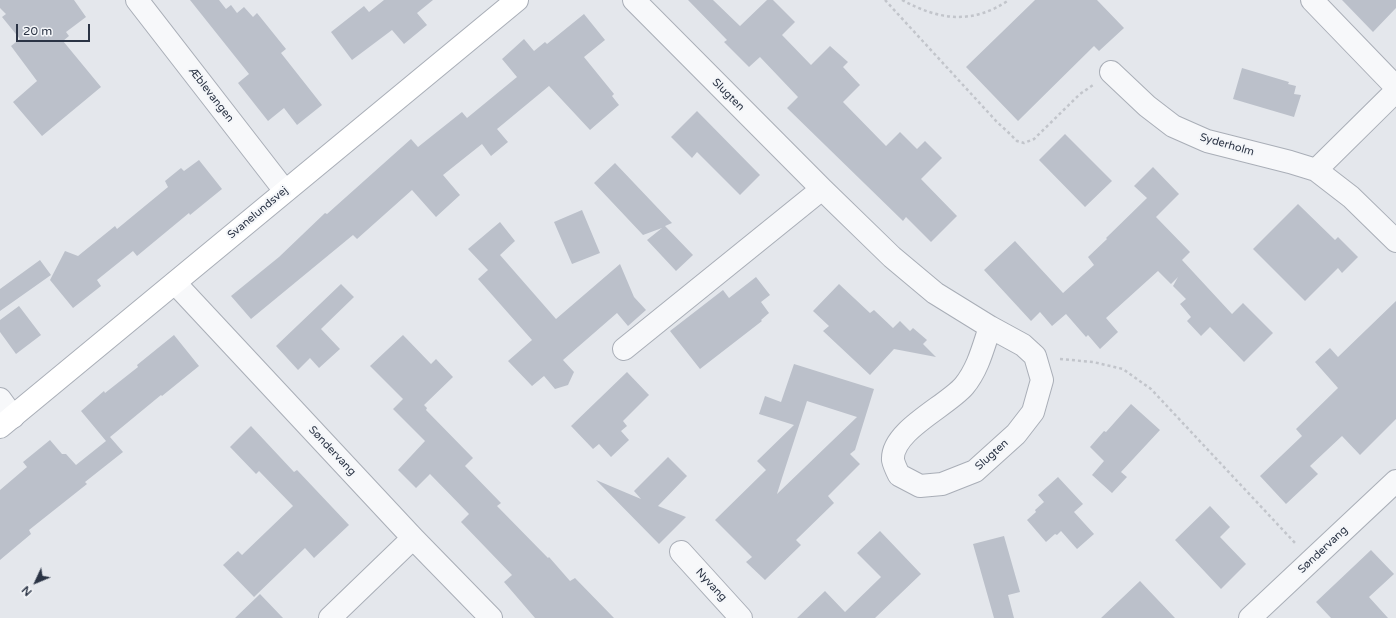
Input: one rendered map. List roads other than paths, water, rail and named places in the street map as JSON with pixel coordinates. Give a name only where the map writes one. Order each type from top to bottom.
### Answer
[{"type":"street","name":"Æblevangen","points":[[137,0],[285,191]]},
{"type":"street","name":"Svanelundsvej","points":[[6,422],[516,0]]},
{"type":"street","name":"Slugten","points":[[634,0],[822,189],[892,257],[935,293],[990,327],[1023,345],[1036,356],[1042,380],[1033,412],[1016,434],[975,471],[942,484],[920,486],[899,475],[893,460],[896,448],[905,434],[963,387],[975,370],[990,327]]},
{"type":"street","points":[[1312,0],[1396,87]]},
{"type":"street","name":"Syderholm","points":[[1112,72],[1147,106],[1173,126],[1207,141],[1316,170],[1351,197],[1396,241]]},
{"type":"street","points":[[1316,170],[1396,90]]},
{"type":"street","points":[[624,349],[822,189]]},
{"type":"street","name":"Søndervang","points":[[175,283],[413,538],[491,618]]},
{"type":"street","points":[[0,399],[6,422]]},
{"type":"street","name":"Søndervang","points":[[1250,618],[1396,481]]},
{"type":"street","points":[[330,618],[413,538]]},
{"type":"street","name":"Nyvang","points":[[681,552],[741,618]]}]
